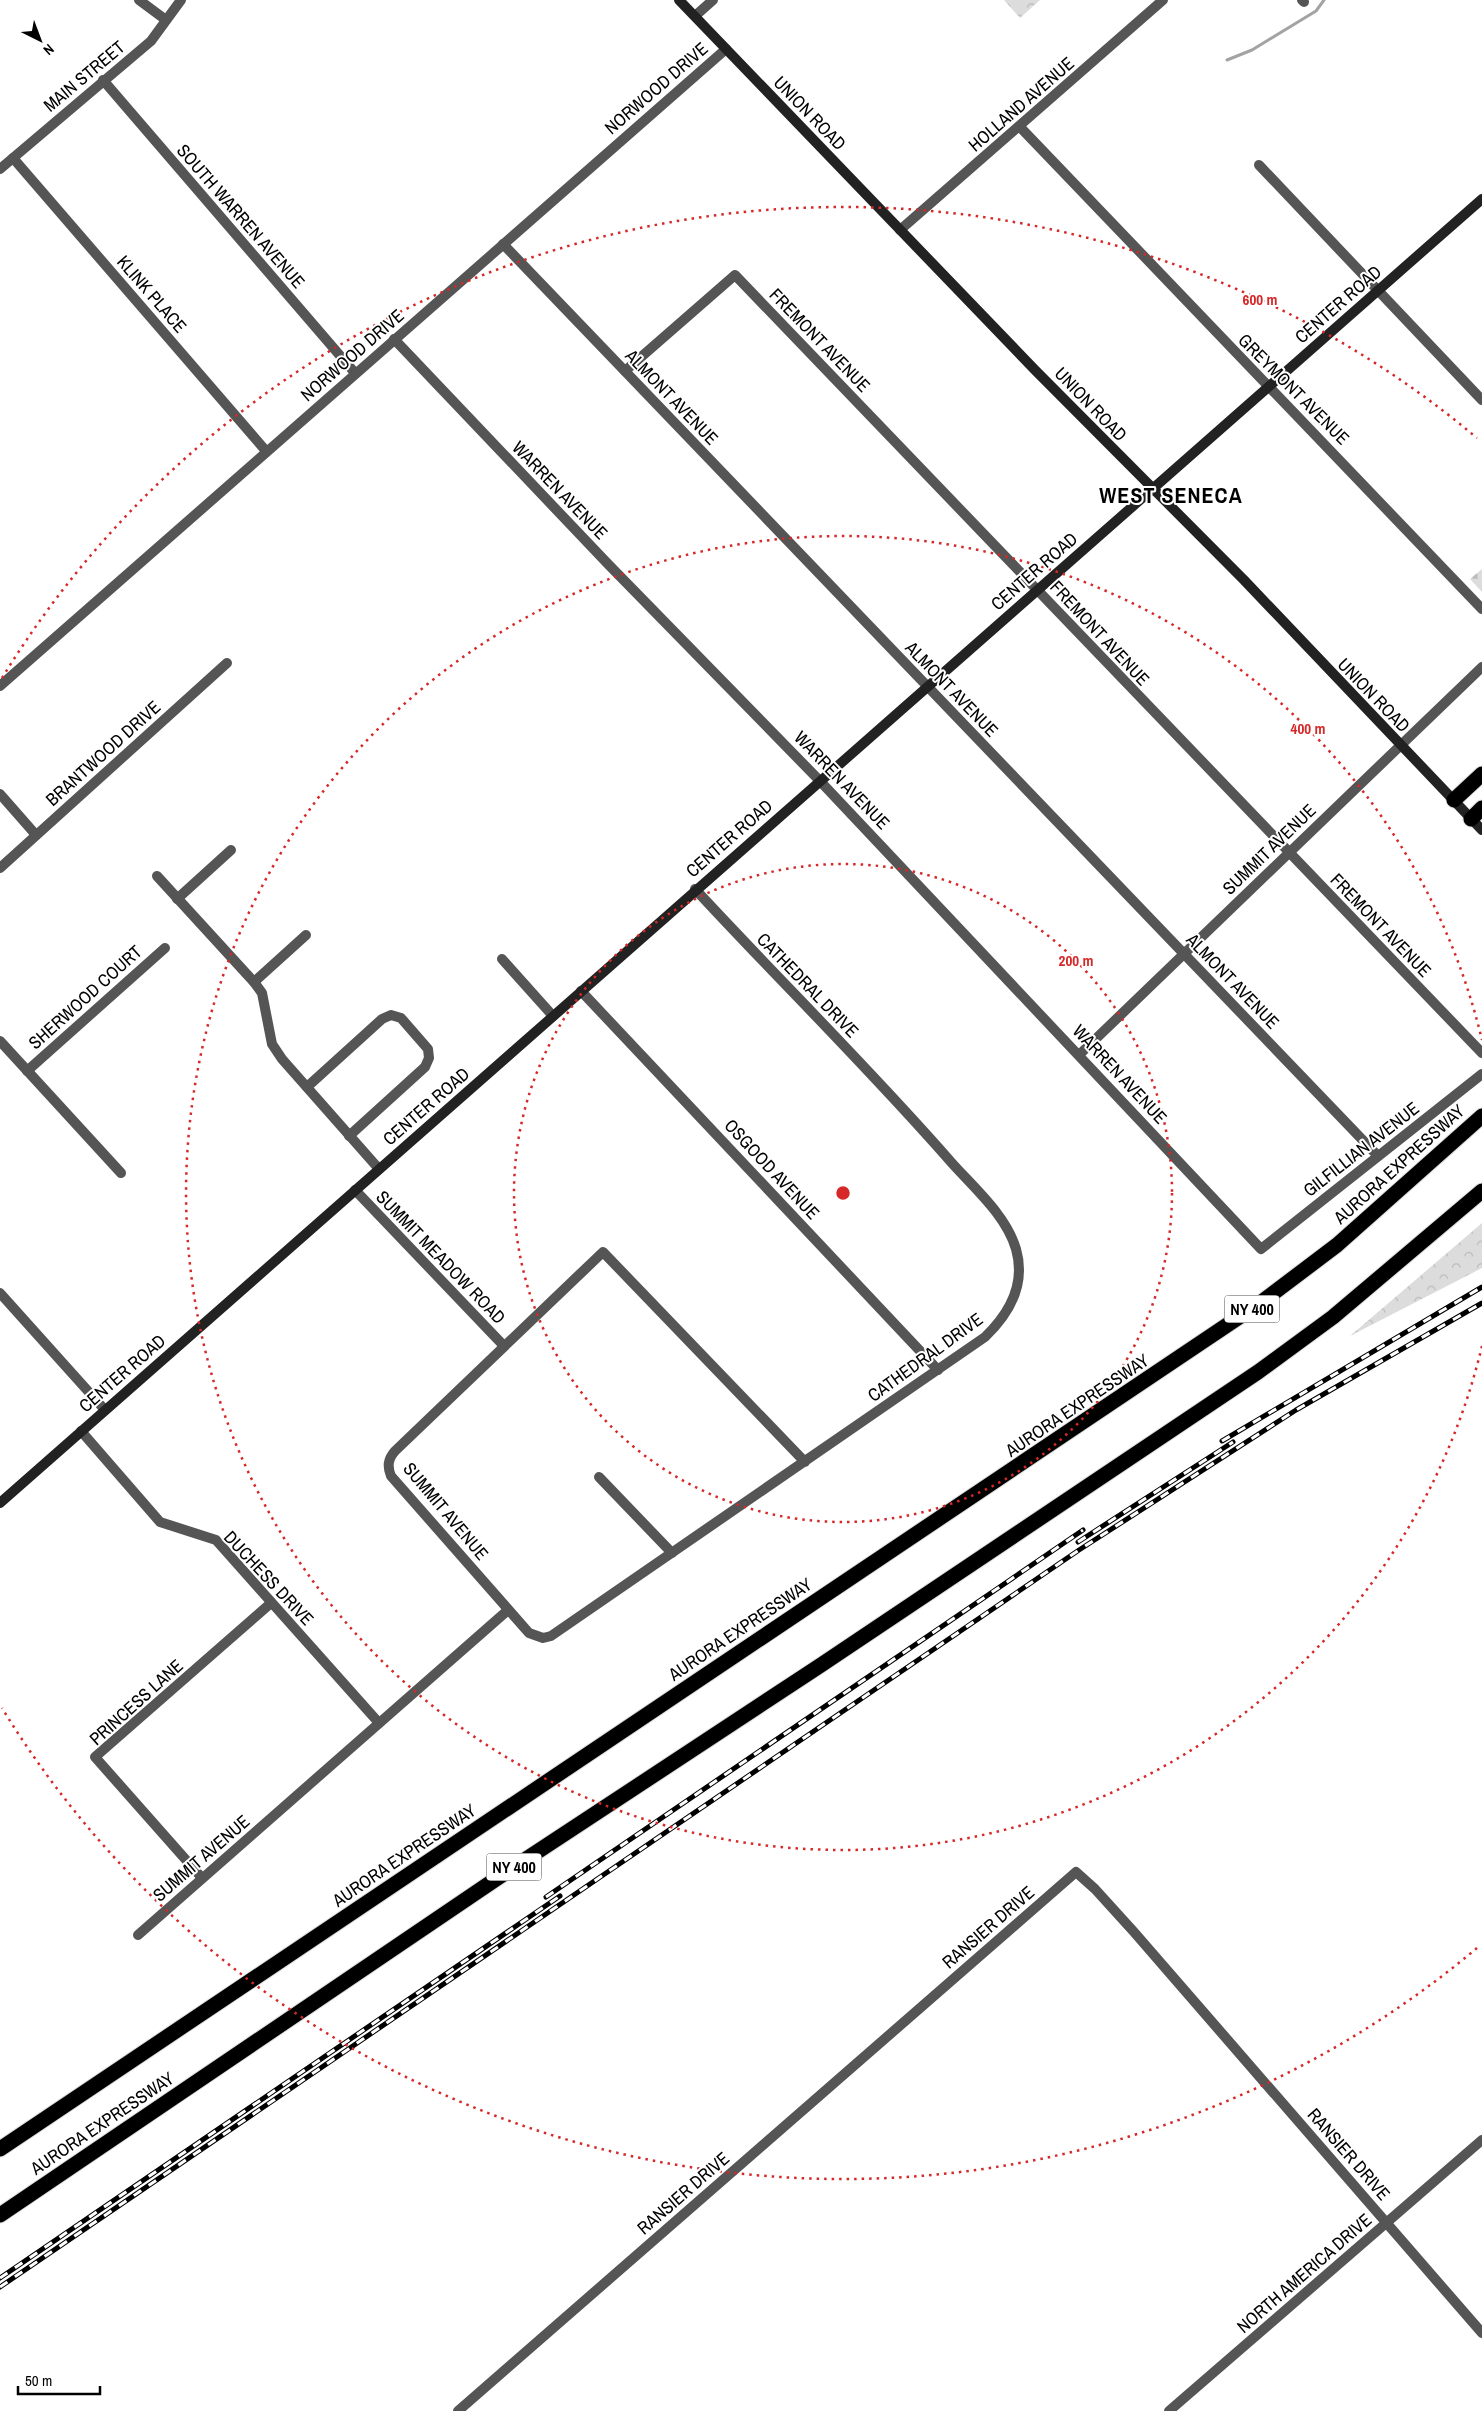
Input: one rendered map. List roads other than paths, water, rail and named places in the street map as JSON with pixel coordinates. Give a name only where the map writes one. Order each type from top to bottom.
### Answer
[{"type":"highway","points":[[1454,800],[1482,774]]},
{"type":"highway","name":"AURORA EXPRESSWAY","points":[[0,2149],[1263,1301],[1337,1245],[1482,1116]]},
{"type":"highway","name":"AURORA EXPRESSWAY","points":[[0,2215],[496,1879],[837,1654],[1258,1372],[1333,1317],[1482,1191]]},
{"type":"main road","name":"UNION ROAD","points":[[679,0],[1152,489],[1244,580],[1400,745],[1454,800],[1477,814],[1482,830]]},
{"type":"main road","name":"CENTER ROAD","points":[[0,1503],[695,889],[1482,199]]},
{"type":"street","points":[[139,0],[166,20]]},
{"type":"street","name":"MAIN STREET","points":[[0,169],[151,41],[181,0]]},
{"type":"street","points":[[695,16],[713,0]]},
{"type":"street","name":"HOLLAND AVENUE","points":[[900,230],[1163,0]]},
{"type":"street","name":"NORWOOD DRIVE","points":[[0,686],[726,49]]},
{"type":"street","name":"SOUTH WARREN AVENUE","points":[[103,80],[355,374]]},
{"type":"street","name":"GREYMONT AVENUE","points":[[1020,127],[1268,387],[1328,446],[1482,609]]},
{"type":"street","name":"KLINK PLACE","points":[[13,158],[266,451]]},
{"type":"street","points":[[1259,165],[1482,400]]},
{"type":"street","name":"ALMONT AVENUE","points":[[503,244],[1378,1156]]},
{"type":"street","name":"FREMONT AVENUE","points":[[625,371],[735,275],[1482,1053]]},
{"type":"street","name":"WARREN AVENUE","points":[[394,339],[608,564],[820,780],[1080,1054],[1261,1249]]},
{"type":"street","name":"BRANTWOOD DRIVE","points":[[0,868],[227,663]]},
{"type":"street","name":"SUMMIT AVENUE","points":[[1080,1054],[1482,667]]},
{"type":"street","points":[[0,794],[36,834]]},
{"type":"street","points":[[177,899],[231,850]]},
{"type":"street","points":[[157,876],[254,982],[262,993],[272,1044],[282,1059],[379,1169]]},
{"type":"street","name":"CATHEDRAL DRIVE","points":[[508,1610],[529,1633],[543,1638],[551,1636],[985,1337],[1005,1316],[1014,1299],[1018,1282],[1016,1251],[1002,1221],[920,1126],[695,889]]},
{"type":"street","points":[[254,982],[306,935]]},
{"type":"street","name":"SHERWOOD COURT","points":[[27,1071],[165,948]]},
{"type":"street","points":[[502,959],[553,1016]]},
{"type":"street","name":"OSGOOD AVENUE","points":[[581,991],[938,1370]]},
{"type":"street","points":[[306,1087],[382,1019],[391,1015],[401,1018],[428,1049],[429,1058],[425,1067],[349,1136]]},
{"type":"street","points":[[0,1041],[121,1173]]},
{"type":"street","name":"GILFILLIAN AVENUE","points":[[1261,1249],[1482,1074]]},
{"type":"street","name":"SUMMIT MEADOW ROAD","points":[[355,1190],[504,1346]]},
{"type":"street","name":"SUMMIT AVENUE","points":[[138,1935],[508,1610],[391,1476],[389,1462],[395,1451],[603,1252],[805,1462]]},
{"type":"street","points":[[0,1293],[105,1410]]},
{"type":"street","name":"DUCHESS DRIVE","points":[[81,1431],[160,1522],[216,1540],[379,1724]]},
{"type":"street","points":[[599,1477],[672,1553]]},
{"type":"street","name":"PRINCESS LANE","points":[[202,1878],[95,1757],[271,1603]]},
{"type":"street","name":"RANSIER DRIVE","points":[[458,2411],[1076,1872],[1095,1889],[1134,1932],[1482,2333]]},
{"type":"street","name":"NORTH AMERICA DRIVE","points":[[1169,2411],[1482,2140]]},
{"type":"waterway","points":[[1227,60],[1252,50],[1316,11],[1324,0]]},
{"type":"railway","points":[[1222,1441],[1482,1287]]},
{"type":"railway","points":[[0,2287],[1079,1550],[1296,1410],[1482,1303]]},
{"type":"railway","points":[[1078,1542],[1233,1442]]},
{"type":"railway","points":[[546,1897],[1083,1530]]},
{"type":"railway","points":[[0,2278],[560,1896]]},
{"type":"district","name":"WEST SENECA","points":[[1171,495]]}]
